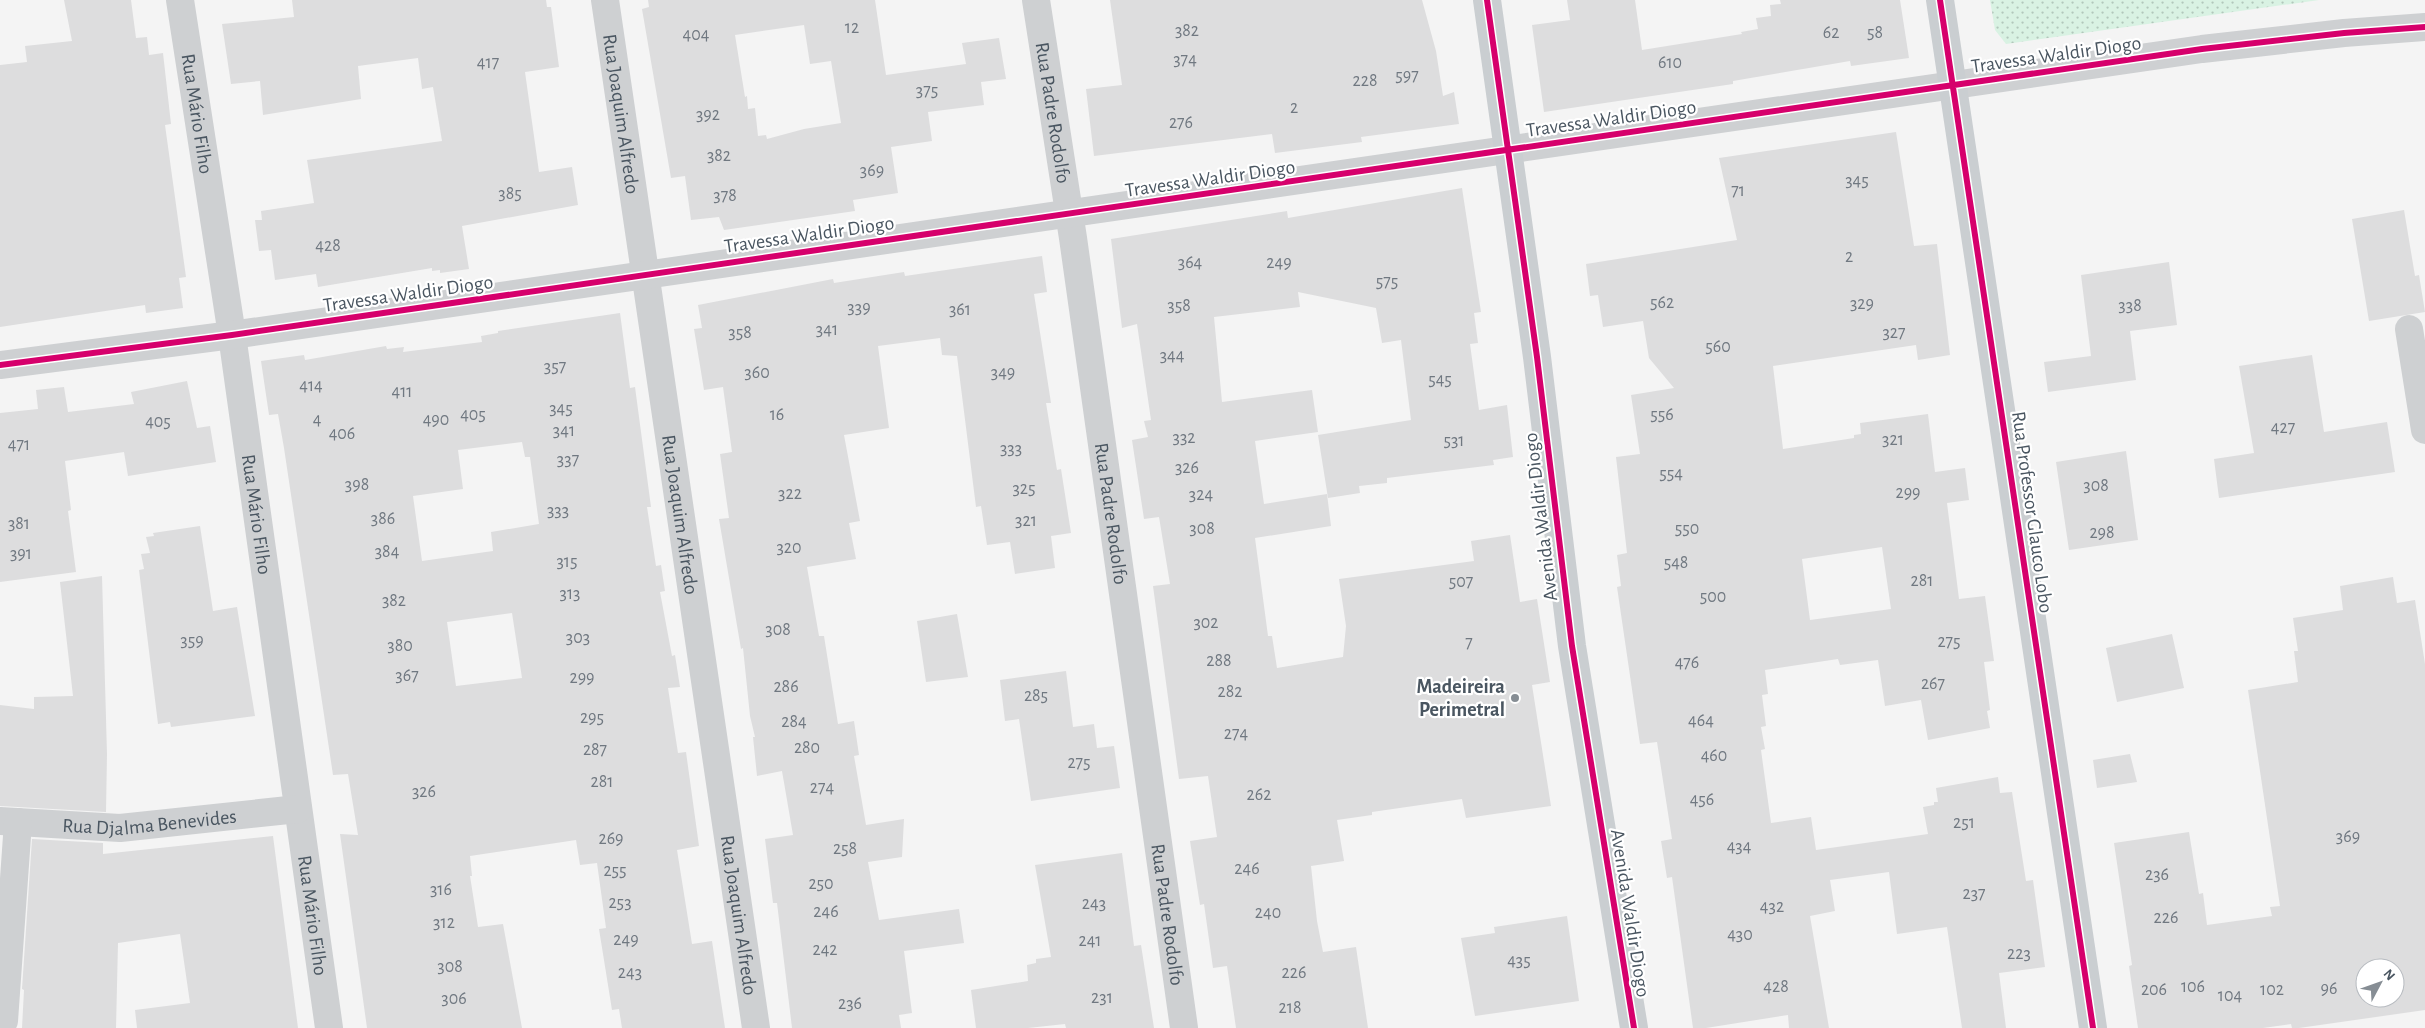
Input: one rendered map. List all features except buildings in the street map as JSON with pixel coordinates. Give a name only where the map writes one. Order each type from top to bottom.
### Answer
[{"type":"main road","name":"Avenida Waldir Diogo","points":[[1488,0],[1510,149],[1572,646],[1634,1028]]},
{"type":"main road","name":"Rua Professor Glauco Lobo","points":[[1940,0],[1992,337],[2093,1028]]},
{"type":"street","name":"Rua Mário Filho","points":[[180,0],[232,335],[330,1028]]},
{"type":"street","name":"Rua Joaquim Alfredo","points":[[605,0],[647,273],[756,1028]]},
{"type":"street","name":"Rua Padre Rodolfo","points":[[1036,0],[1069,215],[1184,1028]]},
{"type":"street","name":"Travessa Waldir Diogo","points":[[0,365],[232,335],[647,273],[1069,215],[2202,49],[2344,33],[2425,28]]},
{"type":"street","points":[[2409,329],[2425,430]]},
{"type":"street","name":"Rua Djalma Benevides","points":[[9,822],[120,828],[298,808]]},
{"type":"street","points":[[4,1021],[9,822]]},
{"type":"green space","points":[[1990,0],[2319,0],[2006,44],[1995,30]]},
{"type":"cycle path","points":[[1487,0],[1537,357],[1572,646],[1634,1028]]},
{"type":"cycle path","points":[[1940,0],[2093,1028]]},
{"type":"cycle path","points":[[0,365],[232,335],[2202,49],[2344,33],[2425,27]]},
{"type":"place","name":"Madeireira Perimetral","points":[[1515,698]]}]
